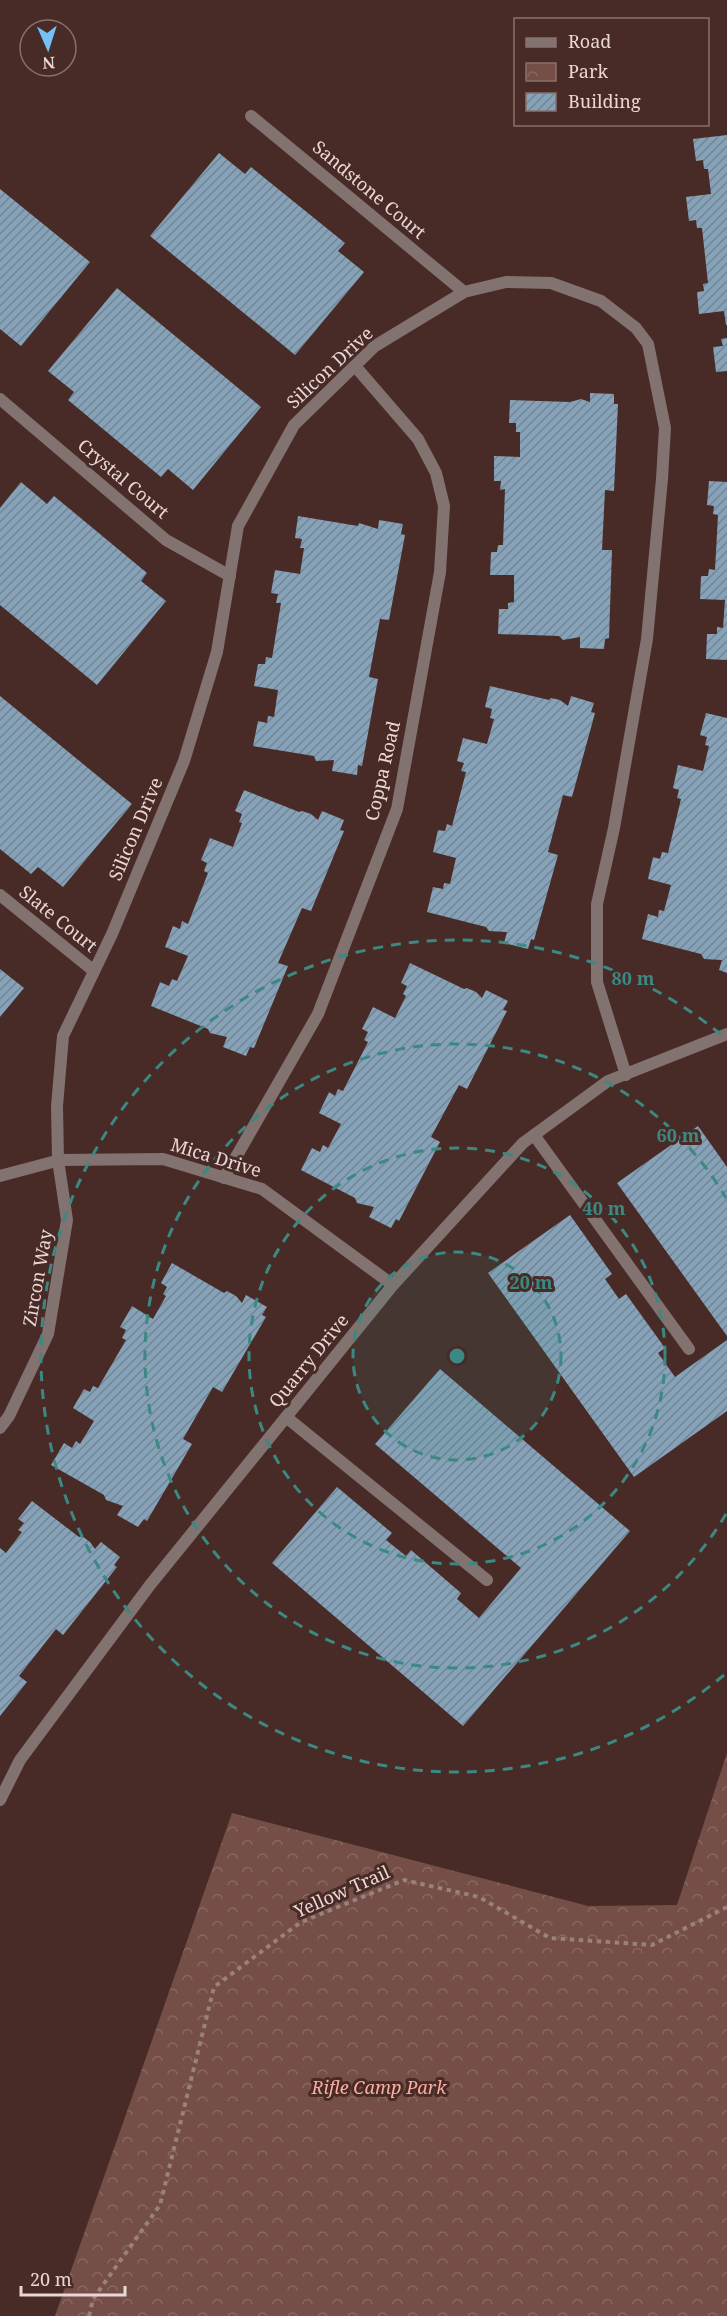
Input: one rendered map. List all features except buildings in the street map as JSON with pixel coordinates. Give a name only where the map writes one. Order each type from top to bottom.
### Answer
[{"type":"street","name":"Sandstone Court","points":[[251,116],[464,292]]},
{"type":"street","name":"Silicon Drive","points":[[58,1160],[57,1106],[63,1036],[94,971],[184,761],[217,652],[238,526],[294,425],[375,346],[464,292],[506,282],[551,283],[601,301],[636,328],[648,344],[665,428],[648,627],[614,828],[597,904],[597,982],[626,1075]]},
{"type":"street","name":"Coppa Road","points":[[224,1178],[318,1014],[397,809],[440,572],[444,506],[436,473],[418,439],[355,366]]},
{"type":"street","name":"Crystal Court","points":[[0,399],[166,540],[230,576]]},
{"type":"street","name":"Slate Court","points":[[0,895],[94,971]]},
{"type":"street","name":"Quarry Drive","points":[[0,1800],[20,1760],[136,1603],[393,1285],[523,1143],[608,1081],[727,1034]]},
{"type":"street","points":[[534,1135],[689,1349]]},
{"type":"street","name":"Mica Drive","points":[[0,1176],[58,1160],[164,1159],[262,1189],[393,1285]]},
{"type":"street","name":"Zircon Way","points":[[0,1428],[9,1416],[48,1334],[67,1220],[58,1160]]},
{"type":"street","points":[[286,1417],[487,1580]]},
{"type":"path","name":"Yellow Trail","points":[[89,2316],[93,2299],[160,2205],[214,1987],[301,1922],[404,1880],[479,1897],[550,1938],[652,1945],[727,1907]]},
{"type":"green space","name":"Rifle Camp Park","points":[[727,1753],[727,2316],[55,2316],[232,1813],[588,1906],[677,1905]]}]
